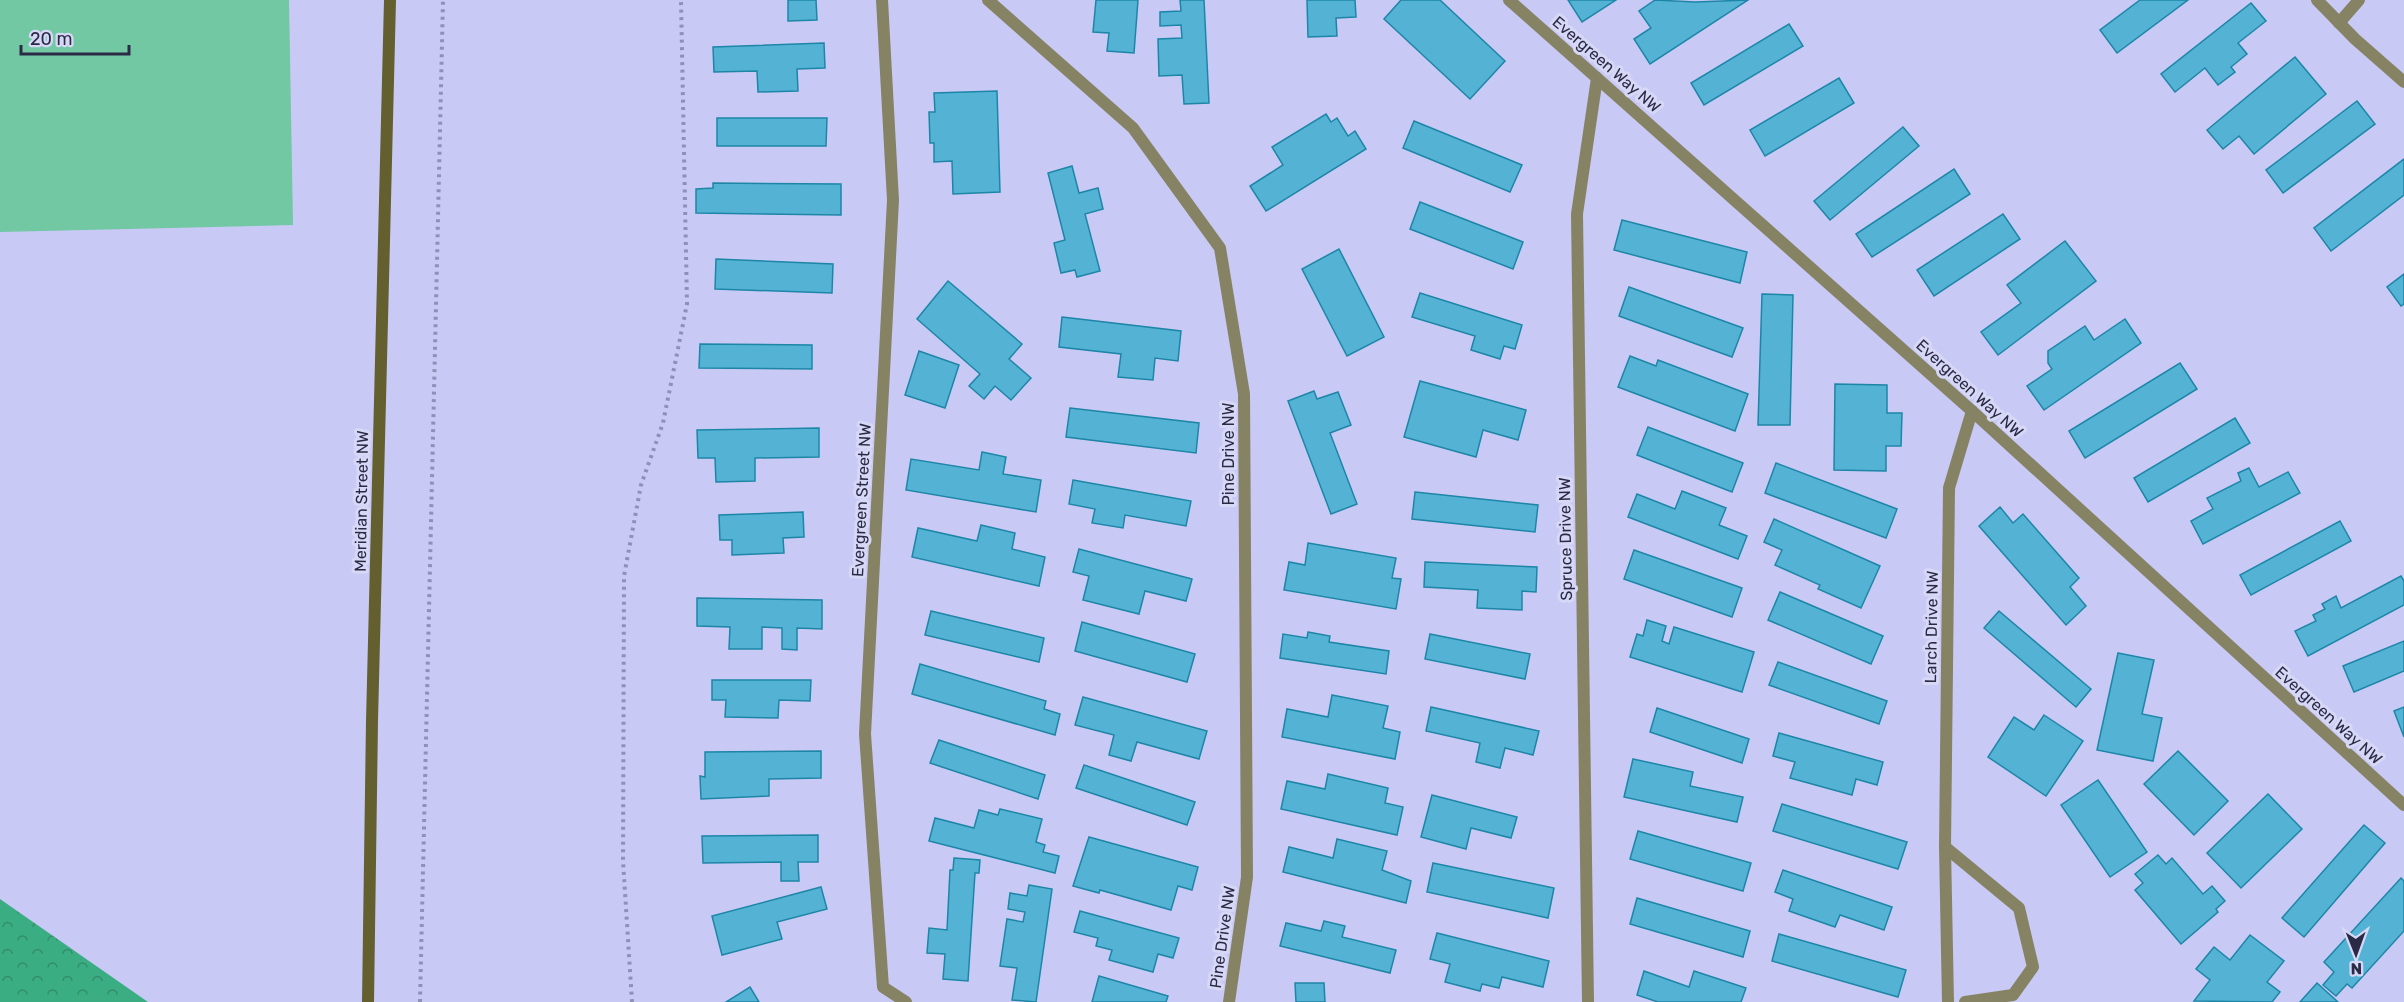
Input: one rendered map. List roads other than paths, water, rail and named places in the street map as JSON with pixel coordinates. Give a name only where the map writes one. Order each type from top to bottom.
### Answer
[{"type":"street","name":"Meridian Street NW","points":[[368,1002],[372,721],[390,0]]},
{"type":"street","name":"Evergreen Street NW","points":[[882,0],[892,200],[865,734],[883,987],[906,1002]]},
{"type":"street","name":"Pine Drive NW","points":[[988,0],[1133,128],[1221,248],[1244,394],[1247,877],[1229,1002]]},
{"type":"street","name":"Evergreen Way NW","points":[[1509,0],[1972,411],[2404,805]]},
{"type":"street","points":[[2317,0],[2339,23],[2404,81]]},
{"type":"street","points":[[2339,23],[2358,0]]},
{"type":"street","name":"Spruce Drive NW","points":[[1588,1002],[1577,214],[1597,78]]},
{"type":"street","name":"Larch Drive NW","points":[[1948,1002],[1945,847],[1949,488],[1972,411]]},
{"type":"street","points":[[1945,847],[2019,908],[2033,967],[2013,995],[1965,1002]]}]
